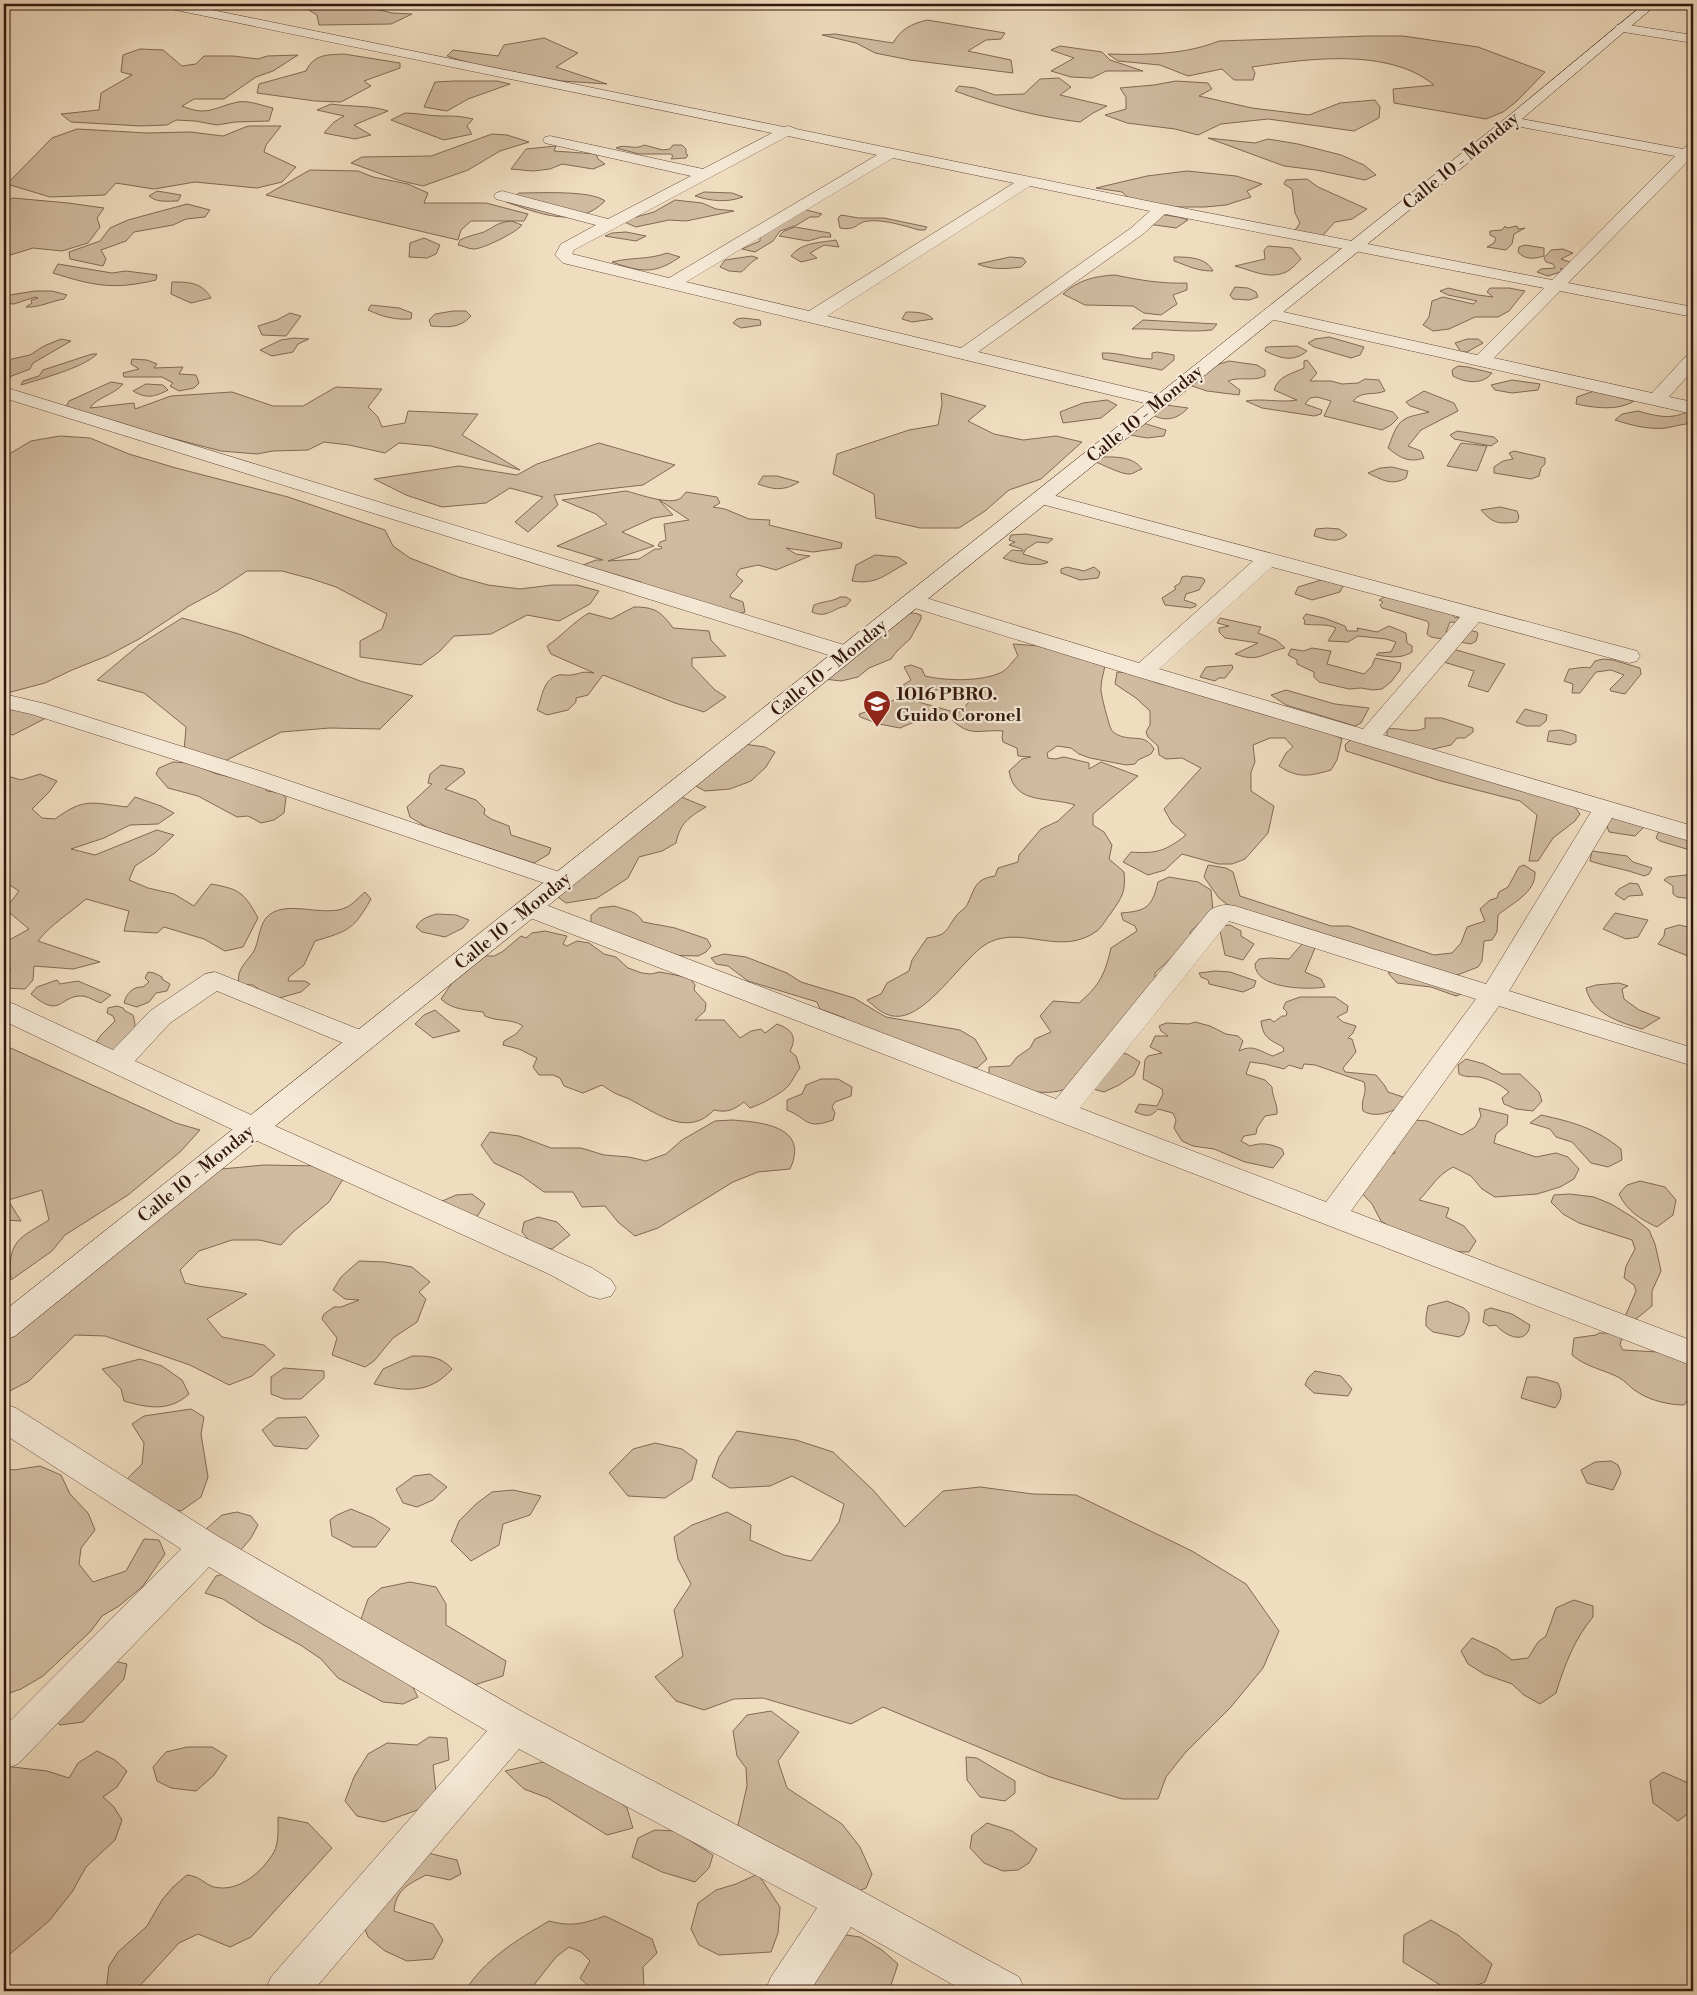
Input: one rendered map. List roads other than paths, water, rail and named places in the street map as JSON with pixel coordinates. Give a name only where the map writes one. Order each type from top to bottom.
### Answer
[{"type":"street","points":[[166,4],[789,130],[1028,182],[1693,312]]},
{"type":"street","name":"Calle 10 - Monday","points":[[4,1328],[1356,245],[1651,4]]},
{"type":"street","points":[[1622,28],[1693,39]]},
{"type":"street","points":[[1510,121],[1691,152]]},
{"type":"street","points":[[789,130],[567,247],[563,255],[569,259],[671,284],[1161,401]]},
{"type":"street","points":[[550,140],[704,174]]},
{"type":"street","points":[[1481,361],[1554,286],[1691,152]]},
{"type":"street","points":[[671,284],[891,153]]},
{"type":"street","points":[[811,318],[1028,182]]},
{"type":"street","points":[[502,196],[609,224]]},
{"type":"street","points":[[965,353],[1137,231],[1162,208]]},
{"type":"street","points":[[1270,314],[1693,408]]},
{"type":"street","points":[[1656,400],[1693,359]]},
{"type":"street","points":[[4,392],[846,653]]},
{"type":"street","points":[[1040,498],[1629,656]]},
{"type":"street","points":[[1144,671],[1267,560]]},
{"type":"street","points":[[913,600],[1367,738],[1693,834]]},
{"type":"street","points":[[1367,738],[1474,615]]},
{"type":"street","points":[[4,701],[38,709],[248,774],[562,881]]},
{"type":"street","points":[[1332,1215],[1492,995],[1606,808]]},
{"type":"street","points":[[529,908],[1693,1354]]},
{"type":"street","points":[[1061,1112],[1223,913],[1229,913],[1693,1057]]},
{"type":"street","points":[[117,1063],[160,1017],[215,980],[363,1041]]},
{"type":"street","points":[[4,1010],[254,1128],[560,1266],[600,1288]]},
{"type":"street","points":[[4,1417],[206,1547],[514,1727],[844,1902],[1004,1991]]},
{"type":"street","points":[[4,1752],[206,1547]]},
{"type":"street","points":[[286,1991],[514,1727]]},
{"type":"street","points":[[786,1991],[844,1902]]},
{"type":"place","name":"1016 PBRO. Guido Coronel","points":[[877,728]]}]
